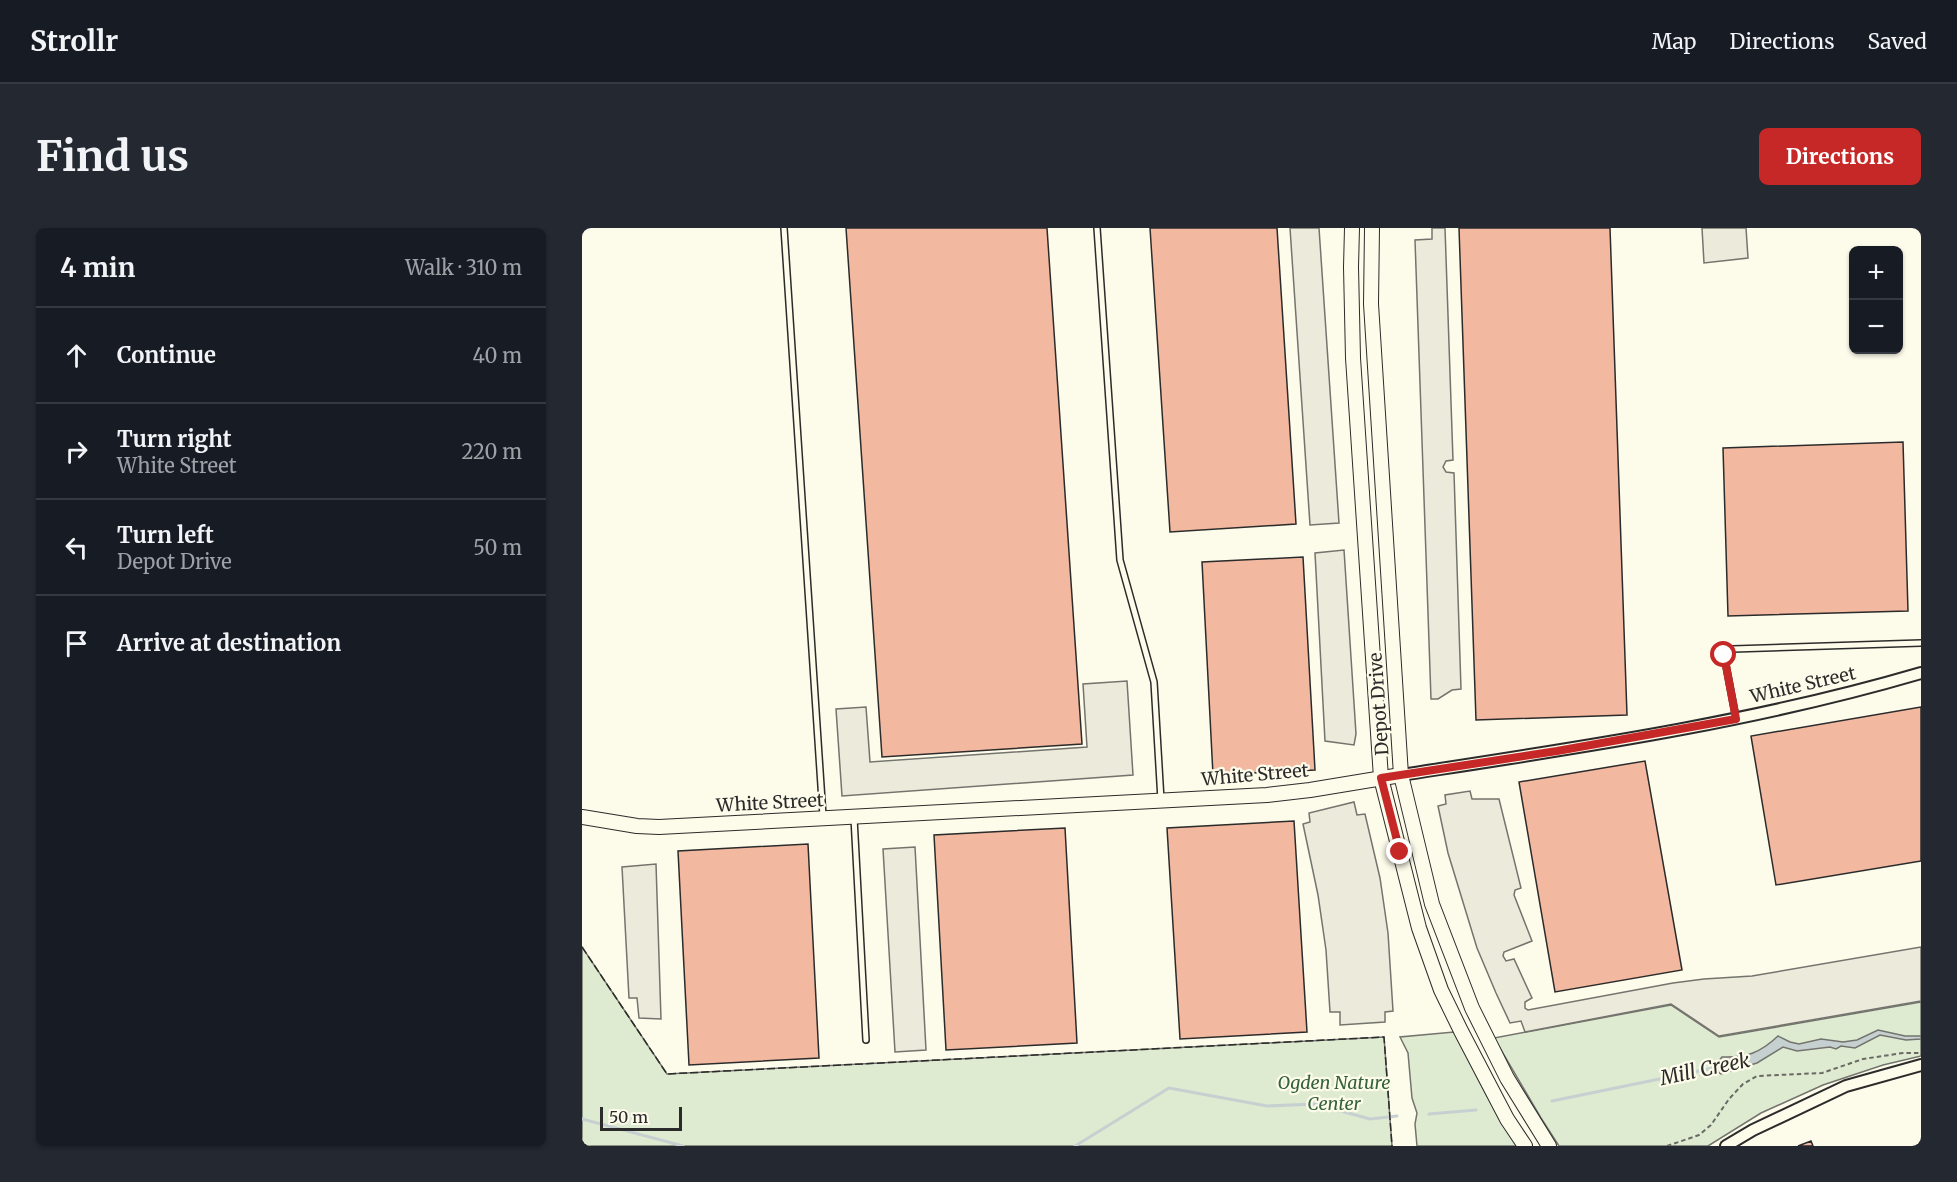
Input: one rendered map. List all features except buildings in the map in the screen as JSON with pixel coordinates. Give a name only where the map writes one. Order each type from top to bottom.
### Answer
[{"type":"main road","name":"Depot Drive","points":[[1352,228],[1353,358],[1381,778],[1419,928],[1442,990],[1507,1119],[1525,1146]]},
{"type":"main road","name":"Depot Drive","points":[[1372,228],[1371,304],[1401,774],[1432,904],[1472,1008],[1507,1078],[1549,1146]]},
{"type":"main road","name":"White Street","points":[[582,817],[637,826],[659,827],[1267,795],[1401,774]]},
{"type":"street","name":"White Street","points":[[1401,774],[1557,751],[1736,719],[1859,691],[1921,673]]},
{"type":"street","points":[[1726,1146],[1763,1125],[1846,1086],[1921,1065]]},
{"type":"lane","points":[[784,228],[823,818]]},
{"type":"lane","points":[[1097,228],[1120,560],[1154,682],[1161,800]]},
{"type":"lane","points":[[1736,719],[1724,655],[1733,649],[1921,643]]},
{"type":"lane","points":[[854,816],[866,1040]]},
{"type":"path","points":[[1667,1146],[1699,1135],[1711,1125],[1736,1091],[1757,1076],[1822,1073],[1863,1059],[1902,1053],[1921,1053]]},
{"type":"green space","name":"Ogden Nature Center","points":[[582,947],[667,1074],[1384,1037],[1392,1146],[582,1146]]},
{"type":"green space","points":[[1921,1002],[1921,1056],[1883,1065],[1823,1085],[1761,1113],[1708,1146],[1559,1146],[1494,1038],[1671,1005],[1719,1037]]},
{"type":"green space","points":[[1454,1032],[1487,1096],[1517,1146],[1417,1146],[1415,1124],[1417,1113],[1412,1098],[1408,1053],[1400,1037]]},
{"type":"shaded area","points":[[1290,228],[1319,228],[1339,523],[1310,525]]},
{"type":"shaded area","points":[[1432,228],[1445,228],[1453,460],[1446,461],[1443,467],[1446,472],[1454,473],[1461,689],[1452,690],[1438,699],[1431,699],[1415,240],[1432,239]]},
{"type":"shaded area","points":[[1702,228],[1746,228],[1748,258],[1704,263]]},
{"type":"shaded area","points":[[1344,550],[1356,734],[1354,745],[1325,741],[1315,553]]},
{"type":"shaded area","points":[[1127,681],[1133,775],[842,796],[836,709],[866,707],[870,762],[1087,747],[1083,684]]},
{"type":"shaded area","points":[[1470,791],[1472,799],[1499,799],[1521,888],[1515,890],[1514,895],[1532,941],[1504,952],[1503,956],[1506,961],[1514,959],[1532,998],[1525,1002],[1525,1008],[1528,1010],[1673,983],[1752,976],[1921,947],[1921,1001],[1719,1036],[1671,1004],[1525,1032],[1521,1021],[1510,1023],[1496,993],[1477,948],[1448,853],[1438,806],[1446,804],[1445,795]]},
{"type":"shaded area","points":[[1354,802],[1357,815],[1365,814],[1380,878],[1388,933],[1393,1011],[1385,1012],[1385,1022],[1340,1025],[1340,1012],[1330,1012],[1326,950],[1318,895],[1303,824],[1310,822],[1309,813]]},
{"type":"shaded area","points":[[915,847],[926,1050],[895,1052],[883,849]]},
{"type":"shaded area","points":[[656,864],[661,1019],[639,1018],[637,998],[629,998],[622,867]]},
{"type":"shaded area","points":[[1878,1030],[1905,1036],[1921,1036],[1921,1039],[1906,1040],[1880,1035],[1855,1048],[1841,1046],[1836,1049],[1830,1047],[1797,1051],[1783,1047],[1757,1063],[1721,1074],[1717,1071],[1716,1064],[1722,1057],[1738,1057],[1752,1053],[1765,1047],[1778,1036],[1799,1044],[1821,1039],[1843,1042],[1857,1040]]},
{"type":"waterway","name":"Mill Creek","points":[[1552,1101],[1718,1067]]},
{"type":"waterway","name":"Mill Creek","points":[[1075,1146],[1169,1088],[1267,1106],[1315,1104],[1370,1119],[1397,1116]]},
{"type":"waterway","name":"Mill Creek","points":[[1429,1114],[1476,1110]]},
{"type":"waterway","name":"Mill Creek","points":[[582,1119],[683,1146]]},
{"type":"fence","points":[[582,947],[667,1074],[1384,1037],[1392,1146]]},
{"type":"route","points":[[1400,852],[1381,778],[1557,751],[1736,719],[1724,655]]}]
